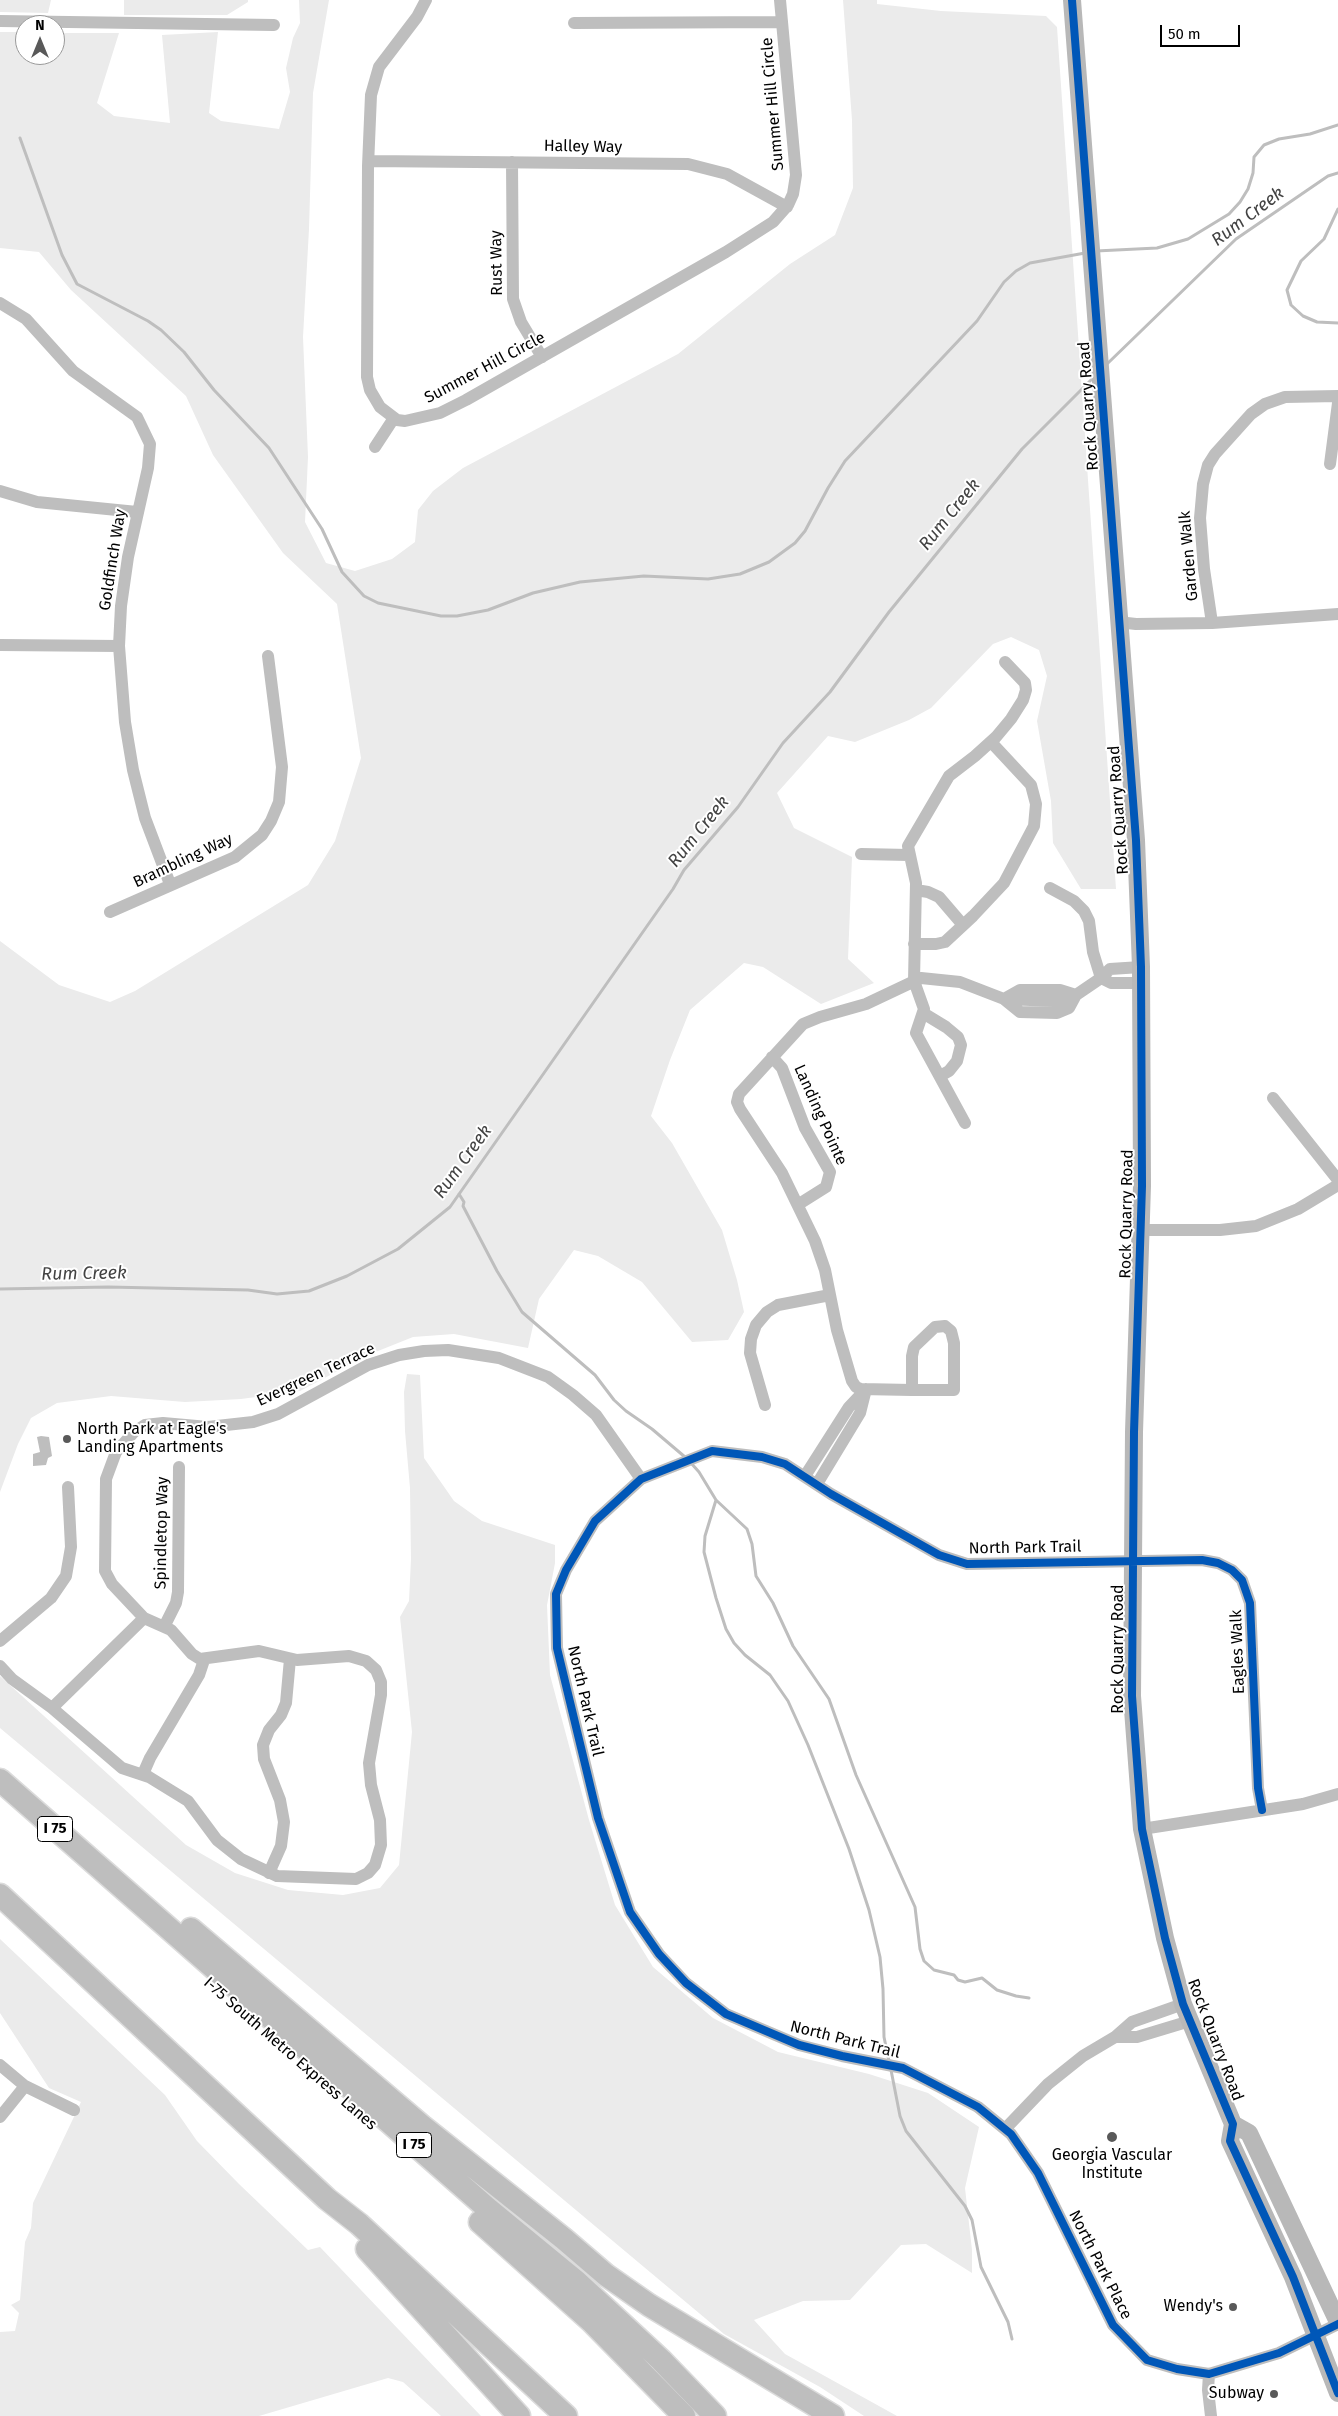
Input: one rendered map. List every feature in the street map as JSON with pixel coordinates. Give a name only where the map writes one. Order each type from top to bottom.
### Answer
[{"type":"highway","name":"I 75","points":[[0,1780],[487,2208],[576,2282],[661,2360],[715,2416]]},
{"type":"highway","name":"I-75 South Metro Express Lanes","points":[[0,1801],[592,2322],[684,2416]]},
{"type":"highway","points":[[110,1878],[159,1904],[340,2054],[422,2126],[564,2239],[606,2275],[649,2305],[833,2416]]},
{"type":"highway","points":[[0,1895],[327,2200],[358,2224],[566,2416]]},
{"type":"highway","points":[[327,2200],[380,2264],[519,2416]]},
{"type":"street","points":[[375,447],[394,418],[376,401],[370,390],[368,377],[368,161],[371,95],[379,67],[417,17],[426,0]]},
{"type":"street","name":"Summer Hill Circle","points":[[394,418],[405,421],[440,413],[726,252],[773,222],[787,207],[793,194],[796,175],[780,0]]},
{"type":"street","name":"Rock Quarry Road","points":[[1072,0],[1136,840],[1142,975],[1140,1230],[1132,1696],[1142,1829],[1165,1938],[1183,2004],[1233,2124],[1230,2141],[1274,2234],[1338,2392]]},
{"type":"street","points":[[0,21],[274,25]]},
{"type":"street","points":[[574,23],[782,22]]},
{"type":"street","name":"Halley Way","points":[[368,161],[695,165],[733,176],[787,207]]},
{"type":"street","name":"Rust Way","points":[[512,162],[513,300],[521,322],[542,357]]},
{"type":"street","name":"Goldfinch Way","points":[[0,303],[26,318],[73,371],[137,417],[150,444],[148,468],[137,512],[124,586],[119,646],[125,722],[133,770],[145,818],[170,884]]},
{"type":"street","name":"Garden Walk","points":[[1212,623],[1204,569],[1200,518],[1203,484],[1208,465],[1215,454],[1251,414],[1265,404],[1285,397],[1303,395],[1338,396]]},
{"type":"street","points":[[1330,464],[1338,403]]},
{"type":"street","points":[[0,492],[37,502],[137,512]]},
{"type":"street","name":"Garden Walk","points":[[1118,622],[1136,624],[1212,623],[1338,614]]},
{"type":"street","points":[[0,645],[119,646]]},
{"type":"street","name":"Brambling Way","points":[[110,912],[235,856],[262,835],[271,822],[279,802],[282,767],[268,656]]},
{"type":"street","points":[[965,1123],[916,1033],[923,1013],[923,1004],[914,981],[916,877],[908,846],[949,776],[991,742],[1011,719],[1026,690],[1024,680],[1005,662]]},
{"type":"street","points":[[914,944],[941,944],[963,925],[1004,883],[1031,835],[1036,821],[1035,798],[1031,785],[991,742]]},
{"type":"street","points":[[861,854],[909,855]]},
{"type":"street","points":[[1050,888],[1074,901],[1087,916],[1093,952],[1101,978]]},
{"type":"street","points":[[916,890],[933,893],[939,897],[963,925]]},
{"type":"street","name":"Landing Pointe","points":[[866,1389],[858,1389],[852,1381],[837,1330],[822,1260],[799,1204],[782,1172],[740,1109],[737,1102],[742,1090],[803,1024],[820,1017],[852,1010],[914,981],[926,978],[960,982],[1004,1000],[1020,1012],[1057,1013],[1068,1008],[1076,995],[1101,978],[1110,969],[1142,975]]},
{"type":"street","points":[[1004,1000],[1020,990],[1060,990],[1076,995]]},
{"type":"street","points":[[923,1013],[946,1027],[958,1037],[962,1045],[957,1062],[949,1071],[940,1076]]},
{"type":"street","name":"Landing Pointe","points":[[772,1057],[782,1068],[802,1123],[830,1172],[826,1187],[799,1204]]},
{"type":"street","points":[[1272,1098],[1338,1180]]},
{"type":"street","points":[[1140,1230],[1220,1230],[1256,1226],[1298,1209],[1338,1185]]},
{"type":"street","points":[[765,1405],[750,1353],[751,1339],[756,1325],[767,1312],[778,1305],[830,1294]]},
{"type":"street","points":[[805,1476],[849,1407],[866,1389],[912,1390],[954,1390],[954,1338],[951,1331],[945,1326],[935,1326],[914,1347],[912,1356],[912,1390]]},
{"type":"street","name":"Evergreen Terrace","points":[[144,1618],[112,1584],[104,1571],[106,1479],[116,1452],[134,1432],[145,1425],[163,1422],[208,1427],[253,1422],[278,1414],[368,1365],[399,1355],[424,1351],[462,1351],[499,1358],[524,1366],[548,1377],[596,1415],[641,1479]]},
{"type":"street","points":[[817,1484],[860,1413],[866,1389]]},
{"type":"street","name":"North Park Trail","points":[[1005,2129],[978,2107],[903,2068],[799,2045],[726,2014],[686,1983],[660,1954],[630,1912],[598,1818],[560,1657],[556,1594],[566,1570],[595,1521],[641,1479],[712,1451],[762,1457],[785,1464],[939,1555],[966,1564],[1069,1561],[1133,1562]]},
{"type":"street","name":"Spindletop Way","points":[[164,1626],[176,1603],[178,1592],[179,1467]]},
{"type":"street","points":[[0,1641],[51,1598],[66,1576],[71,1547],[68,1487]]},
{"type":"street","name":"Eagles Walk","points":[[1133,1562],[1212,1562],[1232,1570],[1244,1584],[1252,1617],[1258,1788],[1262,1810]]},
{"type":"street","points":[[0,1666],[12,1679],[52,1708],[122,1768],[143,1774],[188,1801],[217,1840],[236,1856],[269,1873],[298,1878],[356,1879],[368,1873],[375,1865],[381,1845],[380,1820],[371,1785],[369,1762],[382,1694],[379,1676],[372,1665],[357,1657],[344,1655],[317,1659],[290,1659],[259,1651],[204,1660],[192,1654],[176,1634],[164,1626],[144,1618],[52,1708]]},
{"type":"street","points":[[269,1873],[281,1846],[284,1822],[280,1800],[264,1759],[263,1745],[269,1730],[286,1703],[290,1659]]},
{"type":"street","points":[[143,1774],[199,1675],[204,1660]]},
{"type":"street","points":[[1142,1829],[1302,1804],[1338,1794]]},
{"type":"street","points":[[1005,2129],[1032,2100],[1083,2056],[1115,2038],[1132,2022],[1183,2004]]},
{"type":"street","points":[[1115,2038],[1137,2037],[1190,2021]]},
{"type":"street","points":[[0,2066],[25,2086],[74,2110]]},
{"type":"street","points":[[0,2117],[25,2086]]},
{"type":"street","name":"Rock Quarry Road","points":[[1233,2124],[1249,2132],[1338,2323]]},
{"type":"street","name":"North Park Place","points":[[1005,2129],[1011,2134],[1038,2173],[1113,2325],[1147,2360],[1177,2369],[1209,2374],[1278,2353],[1338,2323]]},
{"type":"street","points":[[1209,2374],[1208,2390],[1211,2416]]},
{"type":"shaded area","points":[[0,0],[51,0],[48,13],[0,12]]},
{"type":"shaded area","points":[[124,0],[248,0],[248,2],[227,15],[124,15]]},
{"type":"shaded area","points":[[299,0],[329,0],[313,93],[309,229],[303,337],[308,457],[305,522],[326,563],[355,571],[392,559],[415,542],[418,510],[433,491],[463,468],[678,354],[790,264],[835,235],[853,188],[852,120],[843,0],[877,0],[877,4],[941,11],[1046,16],[1057,27],[1116,889],[1081,889],[1053,843],[1051,801],[1037,721],[1047,676],[1039,650],[1011,637],[993,644],[931,708],[909,720],[855,742],[828,736],[777,793],[794,828],[852,857],[848,959],[874,983],[821,1004],[763,967],[744,963],[690,1010],[670,1060],[651,1116],[672,1143],[722,1230],[737,1280],[744,1312],[728,1340],[692,1342],[642,1282],[598,1256],[574,1250],[539,1299],[528,1348],[454,1334],[413,1337],[368,1355],[300,1391],[241,1399],[185,1402],[111,1396],[57,1403],[31,1418],[18,1444],[0,1492],[0,941],[59,985],[110,1002],[135,991],[308,885],[335,841],[361,758],[337,604],[283,553],[213,455],[186,396],[71,290],[39,252],[0,248],[0,32],[15,32],[15,65],[65,65],[65,33],[119,33],[97,103],[114,116],[170,123],[162,35],[218,32],[209,113],[221,121],[279,129],[290,92],[286,68],[293,38],[300,23]]},
{"type":"shaded area","points":[[407,1374],[420,1375],[424,1458],[454,1501],[482,1521],[555,1545],[555,1563],[547,1605],[550,1675],[589,1820],[615,1905],[653,1967],[713,2018],[778,2052],[869,2074],[928,2093],[979,2127],[965,2188],[972,2250],[972,2273],[926,2244],[901,2245],[850,2300],[803,2301],[754,2320],[785,2354],[897,2416],[864,2416],[820,2387],[724,2334],[0,1728],[0,1676],[186,1845],[235,1873],[288,1890],[343,1895],[380,1888],[399,1865],[412,1732],[400,1617],[409,1601],[411,1559],[410,1488],[404,1392]]},
{"type":"shaded area","points":[[37,1437],[49,1437],[52,1456],[48,1458],[46,1465],[33,1466],[33,1454],[40,1452]]},
{"type":"shaded area","points":[[0,1939],[165,2095],[197,2141],[239,2184],[308,2250],[320,2247],[481,2416],[441,2416],[403,2382],[388,2378],[259,2416],[0,2416],[0,2332],[15,2331],[19,2313],[11,2305],[20,2300],[25,2242],[31,2228],[33,2203],[81,2102],[49,2088],[0,2013]]},
{"type":"waterway","points":[[1096,251],[1157,248],[1188,239],[1229,214],[1240,202],[1248,189],[1253,173],[1254,157],[1264,145],[1279,139],[1310,134],[1338,125]]},
{"type":"waterway","points":[[20,138],[62,255],[77,284],[148,321],[161,330],[184,352],[214,390],[269,448],[322,529],[342,572],[364,596],[378,603],[441,616],[457,616],[488,610],[533,593],[580,582],[644,576],[708,579],[740,574],[769,562],[795,543],[805,531],[845,461],[977,321],[1004,282],[1016,271],[1030,263],[1085,253]]},
{"type":"waterway","name":"Rum Creek","points":[[1107,364],[1236,239],[1328,176],[1338,173]]},
{"type":"waterway","points":[[1338,209],[1324,239],[1301,261],[1287,290],[1291,305],[1303,316],[1317,322],[1338,323]]},
{"type":"waterway","name":"Rum Creek","points":[[0,1289],[108,1287],[248,1290],[277,1294],[309,1291],[347,1276],[398,1249],[450,1207],[673,889],[684,870],[738,807],[783,743],[830,692],[889,612],[1022,449],[1094,377]]},
{"type":"waterway","points":[[459,1194],[464,1202],[463,1206],[497,1271],[522,1312],[595,1375],[614,1400],[626,1411],[652,1429],[685,1457]]},
{"type":"waterway","points":[[691,1463],[699,1472],[716,1500],[747,1529],[752,1544],[756,1576],[773,1603],[793,1646],[829,1699],[856,1775],[915,1907],[920,1949],[924,1961],[934,1970],[954,1975],[958,1980],[965,1982],[982,1978],[997,1990],[1029,1998]]},
{"type":"waterway","points":[[716,1500],[705,1536],[704,1552],[716,1598],[726,1629],[734,1643],[745,1655],[770,1675],[788,1701],[808,1745],[849,1849],[869,1910],[880,1957],[884,2037],[889,2061]]},
{"type":"waterway","points":[[891,2070],[900,2116],[906,2131],[965,2206],[972,2220],[981,2267],[1008,2322],[1012,2339]]},
{"type":"cycle path","points":[[1072,0],[1136,840],[1141,967],[1142,1186],[1134,1432],[1132,1696],[1142,1829],[1165,1938],[1183,2004],[1233,2124],[1230,2141],[1293,2277],[1338,2393]]},
{"type":"cycle path","points":[[1262,1810],[1258,1788],[1250,1603],[1242,1580],[1232,1570],[1218,1563],[1202,1560],[967,1564],[939,1555],[831,1494],[785,1464],[762,1457],[712,1451],[641,1479],[595,1521],[566,1570],[556,1594],[557,1648],[598,1818],[630,1912],[659,1954],[686,1983],[726,2014],[799,2045],[903,2068],[978,2107],[1011,2134],[1038,2173],[1113,2325],[1147,2360],[1177,2369],[1209,2374],[1279,2353],[1338,2324]]},
{"type":"place","name":"North Park at Eagle's Landing Apartments","points":[[67,1439]]},
{"type":"place","name":"Georgia Vascular Institute","points":[[1112,2137]]},
{"type":"place","name":"Wendy's","points":[[1233,2307]]},
{"type":"place","name":"Subway","points":[[1274,2394]]}]
